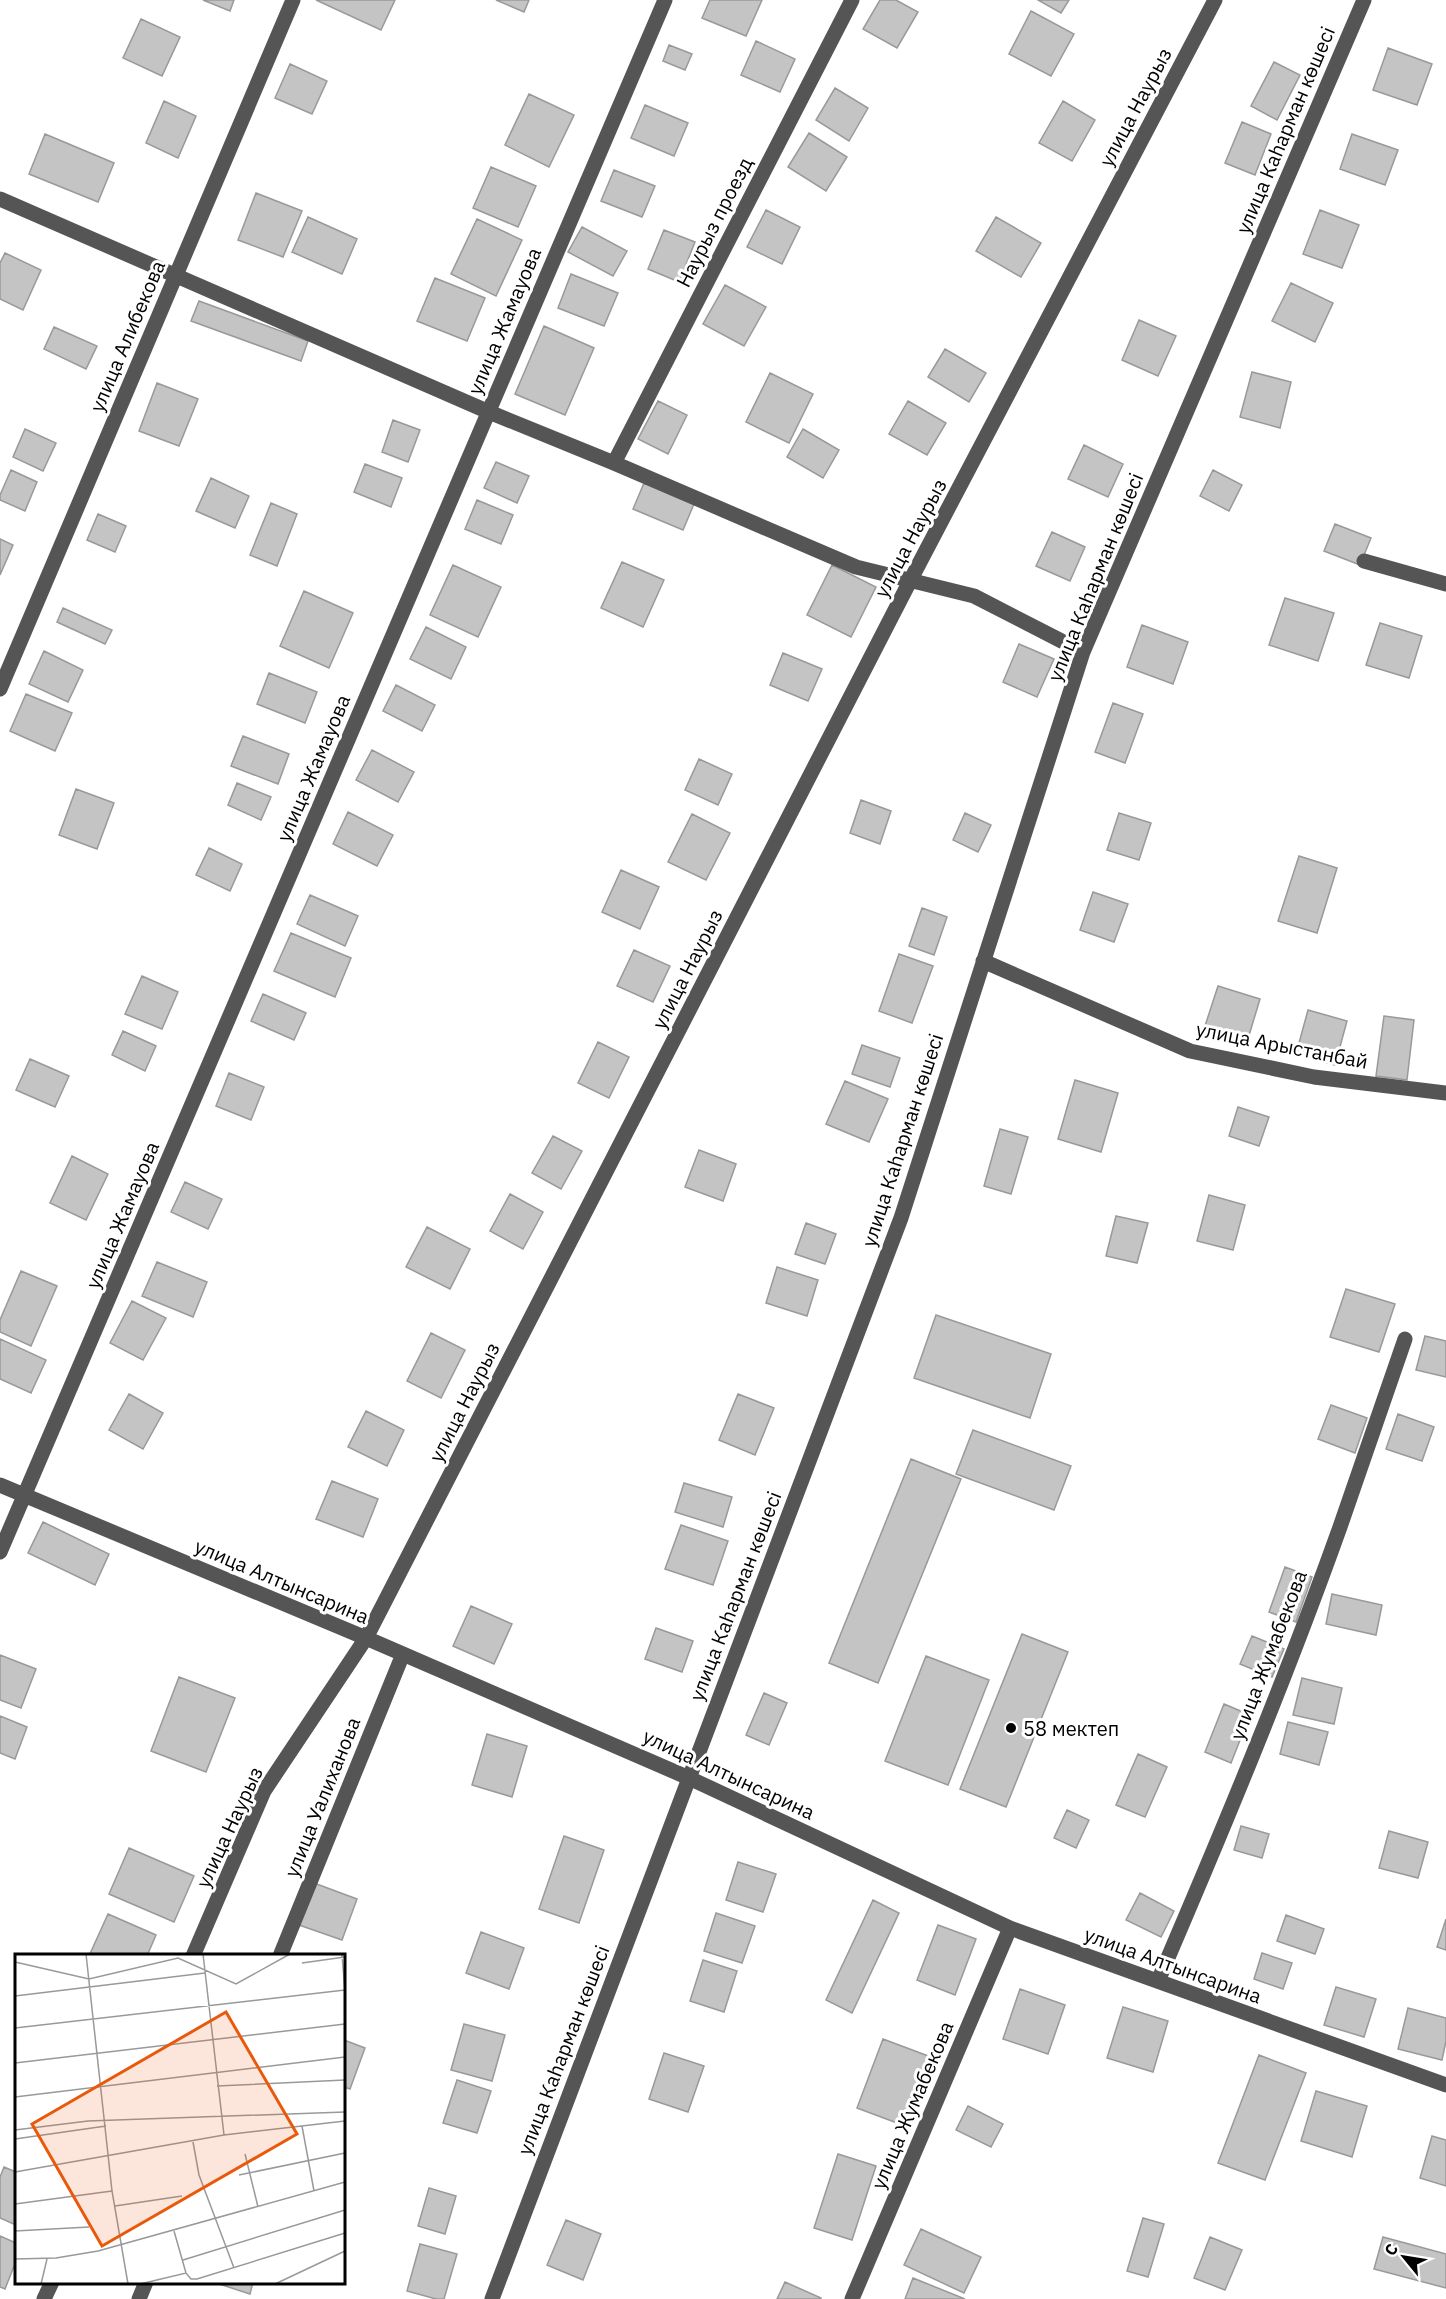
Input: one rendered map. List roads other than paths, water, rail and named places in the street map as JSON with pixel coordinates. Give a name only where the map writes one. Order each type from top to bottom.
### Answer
[{"type":"street","name":"улица Алибекова","points":[[0,689],[293,0]]},
{"type":"street","name":"улица Жамауова","points":[[0,1552],[664,0]]},
{"type":"street","name":"Наурыз проезд","points":[[614,463],[852,0]]},
{"type":"street","name":"улица Наурыз","points":[[194,1954],[264,1791],[366,1638],[910,581],[1215,0]]},
{"type":"street","name":"улица Каһарман көшесі","points":[[492,2299],[901,1218],[1083,652],[1364,0]]},
{"type":"street","points":[[0,199],[489,412],[856,567],[974,596],[1083,652]]},
{"type":"street","points":[[1364,561],[1446,584]]},
{"type":"street","name":"улица Арыстанбай","points":[[983,961],[1190,1051],[1314,1077],[1446,1093]]},
{"type":"street","name":"улица Жумабекова","points":[[1158,1981],[1272,1704],[1340,1528],[1405,1339]]},
{"type":"street","name":"улица Алтынсарина","points":[[0,1485],[366,1638],[689,1778],[1010,1928],[1446,2085]]},
{"type":"street","name":"улица Уалиханова","points":[[281,1954],[403,1654]]},
{"type":"street","name":"улица Жумабекова","points":[[852,2299],[1010,1928]]},
{"type":"street","points":[[44,2299],[52,2284]]},
{"type":"street","points":[[139,2299],[146,2284]]},
{"type":"place","name":"58 мектеп","points":[[1011,1728]]}]
